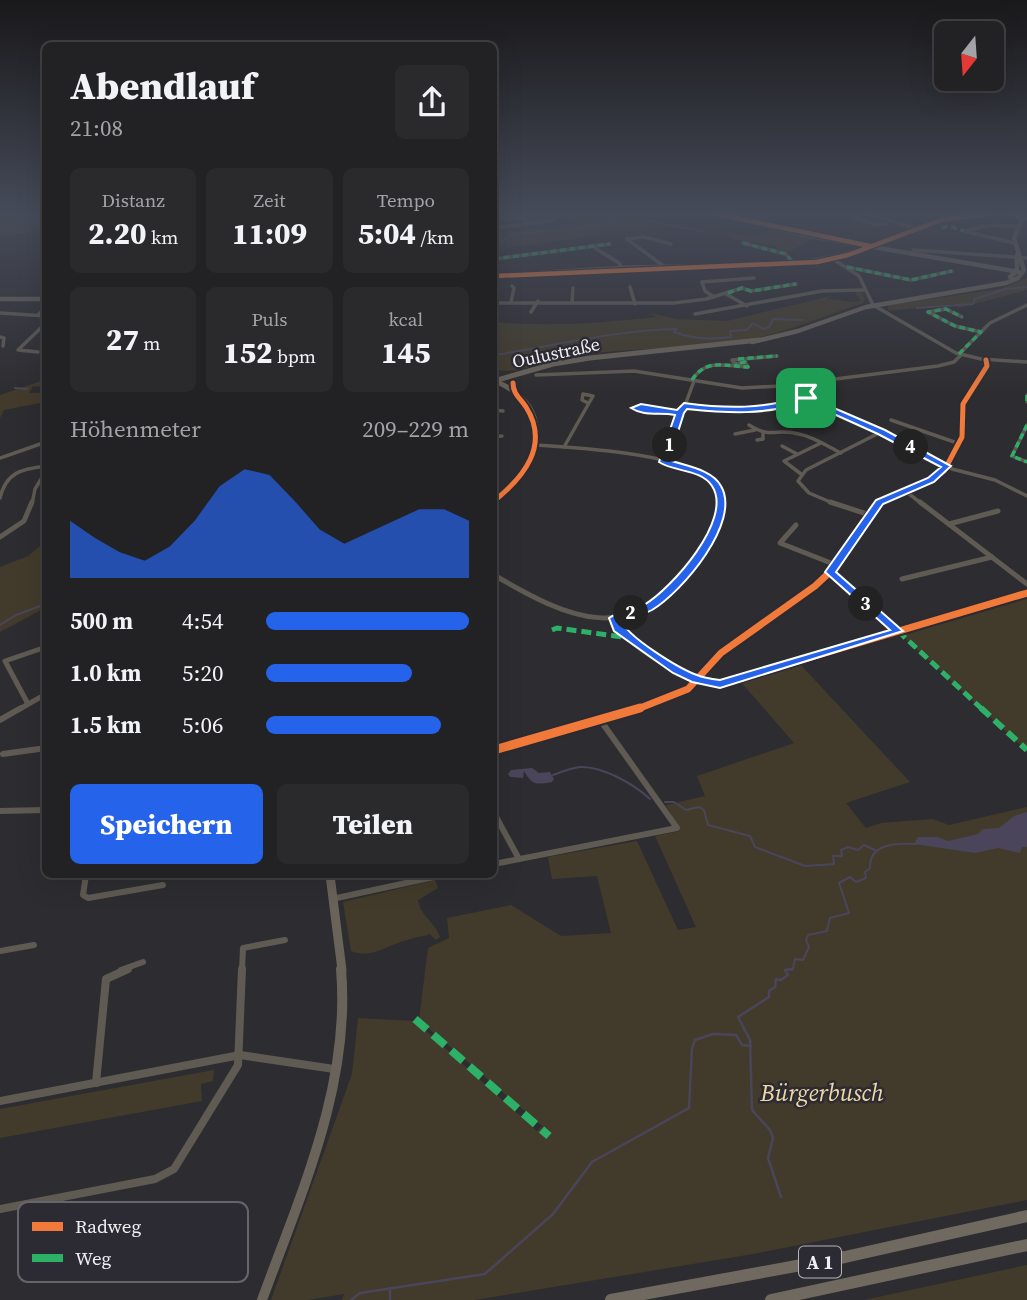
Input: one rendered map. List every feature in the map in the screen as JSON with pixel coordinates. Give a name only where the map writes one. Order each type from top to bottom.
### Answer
[{"type":"highway","name":"A 1","points":[[611,1300],[845,1257],[1027,1216]]},
{"type":"highway","name":"A 1","points":[[771,1300],[1027,1245]]},
{"type":"main road","points":[[497,276],[531,274]]},
{"type":"main road","name":"Oulustraße","points":[[497,380],[514,371],[568,358],[721,345],[760,338],[871,304],[991,283],[1018,274]]},
{"type":"main road","name":"Oulustraße","points":[[497,380],[560,363],[747,343],[797,331],[871,304],[995,285],[1018,278],[1021,274]]},
{"type":"main road","points":[[0,299],[42,299]]},
{"type":"main road","points":[[859,309],[881,310],[888,302]]},
{"type":"main road","points":[[513,391],[514,382],[523,374],[560,363]]},
{"type":"main road","points":[[497,383],[513,391],[526,405],[535,420],[537,445],[522,475],[497,498]]},
{"type":"main road","points":[[261,1300],[307,1172],[337,1069],[343,996],[330,878]]},
{"type":"street","points":[[854,274],[863,282],[871,304],[960,355],[986,360],[1027,362]]},
{"type":"street","points":[[877,274],[911,281],[941,274]]},
{"type":"street","points":[[714,297],[705,291],[702,282],[754,278]]},
{"type":"street","points":[[512,285],[512,302]]},
{"type":"street","points":[[497,303],[684,302],[714,297],[742,288],[751,291],[796,285]]},
{"type":"street","points":[[630,287],[635,304]]},
{"type":"street","points":[[572,303],[573,288]]},
{"type":"street","points":[[695,314],[826,291],[865,290]]},
{"type":"street","points":[[726,294],[747,306]]},
{"type":"street","points":[[531,312],[538,301]]},
{"type":"street","points":[[536,375],[617,370],[742,388],[780,386],[937,366],[954,362],[993,321],[1027,304]]},
{"type":"street","points":[[962,317],[946,309],[928,312],[955,326],[981,332]]},
{"type":"street","points":[[38,315],[42,311]]},
{"type":"street","points":[[0,313],[42,316]]},
{"type":"street","points":[[38,352],[18,350],[42,327]]},
{"type":"street","points":[[0,337],[4,338],[3,346]]},
{"type":"street","points":[[664,462],[698,368],[704,365],[736,365],[732,360],[777,356]]},
{"type":"street","points":[[497,749],[601,721],[678,695],[696,680],[720,653],[815,586],[836,565],[879,502],[931,480],[947,466],[960,444],[963,404],[987,366],[986,360]]},
{"type":"street","points":[[780,386],[881,432],[947,466],[995,480],[1027,496]]},
{"type":"street","points":[[1027,395],[1027,405]]},
{"type":"street","points":[[684,406],[733,412],[793,403],[806,398]]},
{"type":"street","points":[[564,447],[588,403]]},
{"type":"street","points":[[660,410],[648,413],[635,408],[641,407],[680,413]]},
{"type":"street","points":[[497,410],[503,411]]},
{"type":"street","points":[[891,420],[960,444]]},
{"type":"street","points":[[749,425],[763,434],[786,430],[800,433],[841,453]]},
{"type":"street","points":[[735,434],[755,429]]},
{"type":"street","points":[[1026,429],[1021,432],[1012,456],[1027,462]]},
{"type":"street","points":[[870,515],[808,492],[798,485],[801,474],[881,432]]},
{"type":"street","points":[[757,440],[763,439],[763,434]]},
{"type":"street","points":[[497,437],[502,436]]},
{"type":"street","points":[[0,458],[42,443]]},
{"type":"street","points":[[801,474],[784,461],[821,443]]},
{"type":"street","points":[[497,577],[564,611],[582,616],[615,618],[645,610],[653,604],[695,564],[713,531],[722,500],[716,485],[696,470],[664,462],[537,445]]},
{"type":"street","points":[[782,446],[797,454]]},
{"type":"street","points":[[0,499],[2,482],[7,477],[22,471],[42,468]]},
{"type":"street","points":[[0,537],[16,528],[31,513],[36,484],[42,474]]},
{"type":"street","points":[[904,490],[1027,584]]},
{"type":"street","points":[[950,524],[998,511]]},
{"type":"street","points":[[796,525],[780,544],[836,565]]},
{"type":"street","points":[[902,579],[914,579],[992,557]]},
{"type":"street","points":[[830,572],[898,631]]},
{"type":"street","points":[[615,618],[618,628],[677,671],[696,680],[720,684],[1027,593]]},
{"type":"street","points":[[28,704],[3,662],[42,648]]},
{"type":"street","points":[[0,720],[42,696]]},
{"type":"street","points":[[497,863],[677,828],[601,721]]},
{"type":"street","points":[[3,754],[42,749]]},
{"type":"street","points":[[0,811],[42,810]]},
{"type":"street","points":[[497,819],[519,859]]},
{"type":"street","points":[[86,878],[83,895],[88,898],[163,885]]},
{"type":"street","points":[[332,899],[429,878]]},
{"type":"street","points":[[36,1202],[155,1179],[170,1172],[238,1065],[243,948],[285,940]]},
{"type":"street","points":[[0,951],[34,945]]},
{"type":"street","points":[[96,1083],[106,979],[111,973],[134,969],[143,962]]},
{"type":"street","points":[[0,1101],[240,1055],[337,1069]]},
{"type":"street","points":[[0,1209],[18,1206]]},
{"type":"green space","points":[[1027,278],[1027,290],[959,308],[953,304],[887,311],[889,305],[1000,289]]},
{"type":"green space","points":[[861,291],[865,299],[863,303],[766,336],[707,345],[594,353],[521,369],[497,370],[497,322],[575,324],[657,317],[650,313],[677,319],[727,321],[831,296],[826,300],[861,301],[855,293]]},
{"type":"green space","points":[[42,381],[42,387],[33,386],[29,393],[42,393],[42,403],[4,410],[0,418],[0,395]]},
{"type":"green space","points":[[42,544],[42,610],[0,632],[0,567],[28,556]]},
{"type":"green space","points":[[1027,594],[1027,751],[898,632]]},
{"type":"green space","name":"Bürgerbusch","points":[[798,662],[910,782],[846,803],[866,828],[881,823],[933,819],[949,825],[1027,807],[1027,1200],[753,1254],[475,1300],[342,1300],[344,1294],[308,1300],[271,1300],[352,1074],[358,1018],[415,1021],[537,1131],[542,1126],[419,1020],[428,948],[449,938],[447,918],[511,905],[561,936],[611,933],[597,876],[552,879],[548,857],[637,841],[678,930],[696,927],[655,836],[680,831],[666,805],[705,796],[697,776],[794,743],[740,681]]},
{"type":"green space","points":[[435,880],[438,888],[418,900],[422,911],[440,937],[436,940],[430,934],[373,953],[351,951],[343,902]]},
{"type":"green space","points":[[214,1070],[213,1081],[201,1084],[202,1101],[0,1138],[0,1109]]},
{"type":"green space","points":[[1027,1265],[1027,1300],[864,1300]]},
{"type":"shaded area","points":[[532,768],[539,773],[550,772],[554,779],[552,782],[538,784],[524,771],[523,778],[510,777],[508,774],[511,770]]},
{"type":"shaded area","points":[[1027,812],[1027,847],[1022,847],[1020,853],[998,848],[975,853],[914,844],[918,837],[938,837],[948,841],[978,834],[983,829],[999,828],[1014,816]]},
{"type":"waterway","points":[[917,308],[973,304],[975,299],[1005,289],[1027,287]]},
{"type":"waterway","points":[[497,354],[608,335],[654,330],[677,329],[674,332],[688,336],[724,338],[731,337],[730,331],[747,330],[753,323],[763,329],[769,327],[773,319],[802,320]]},
{"type":"waterway","points":[[15,388],[27,389]]},
{"type":"waterway","points":[[0,625],[16,615],[42,605]]},
{"type":"waterway","points":[[553,775],[580,767],[598,769],[627,782],[650,799]]},
{"type":"waterway","points":[[665,802],[674,802],[686,810],[699,807],[704,810],[708,825],[750,836],[755,847],[805,866],[834,864],[833,856],[842,856],[841,850],[848,847],[858,850],[864,845],[875,850]]},
{"type":"waterway","points":[[750,1046],[750,1040],[738,1017],[769,997],[769,991],[775,987],[776,979],[781,980],[788,975],[785,970],[793,969],[795,959],[803,960],[809,947],[806,940],[808,935],[827,931],[830,918],[849,913],[839,883],[850,877],[856,882],[866,878],[865,872],[870,868],[871,860],[879,849],[916,844]]},
{"type":"waterway","points":[[351,1300],[360,1293],[485,1274],[553,1214],[592,1162],[689,1108],[692,1048],[695,1040],[713,1034],[736,1035],[742,1045],[750,1046]]},
{"type":"waterway","points":[[750,1046],[752,1110],[770,1130],[773,1138],[768,1158],[781,1197]]},
{"type":"waterway","points":[[390,1290],[390,1300]]},
{"type":"marked path","points":[[880,274],[911,280],[940,274]]},
{"type":"marked path","points":[[728,293],[742,288],[751,291],[796,284]]},
{"type":"marked path","points":[[959,354],[981,332],[955,326],[928,312],[946,309],[962,317]]},
{"type":"marked path","points":[[738,359],[777,356]]},
{"type":"marked path","points":[[692,380],[697,372],[709,364],[748,367],[745,362],[736,364]]},
{"type":"marked path","points":[[1027,395],[1027,402]]},
{"type":"marked path","points":[[705,410],[756,410],[782,406],[806,398]]},
{"type":"marked path","points":[[1027,425],[1012,456],[1027,462]]},
{"type":"marked path","points":[[552,630],[557,628],[630,638]]},
{"type":"marked path","points":[[898,631],[1027,750]]},
{"type":"marked path","points":[[415,1019],[549,1136]]},
{"type":"cycle path","points":[[497,276],[528,274]]},
{"type":"cycle path","points":[[497,749],[601,721],[678,695],[688,689],[721,653],[815,586],[830,572],[879,502],[931,480],[944,471],[962,437],[963,404],[987,366],[986,360]]},
{"type":"cycle path","points":[[497,499],[520,477],[535,450],[533,422],[526,407],[513,391],[513,383]]},
{"type":"cycle path","points":[[696,679],[720,684],[1027,593]]},
{"type":"route","points":[[806,398],[793,403],[733,412],[684,406],[680,413],[641,407],[635,408],[648,413],[660,410],[680,413],[664,462],[688,467],[704,474],[716,485],[722,500],[711,538],[695,564],[645,610],[615,618],[618,628],[630,638],[677,671],[696,680],[720,684],[898,631],[830,572],[879,502],[931,480],[947,466],[806,398]]}]
